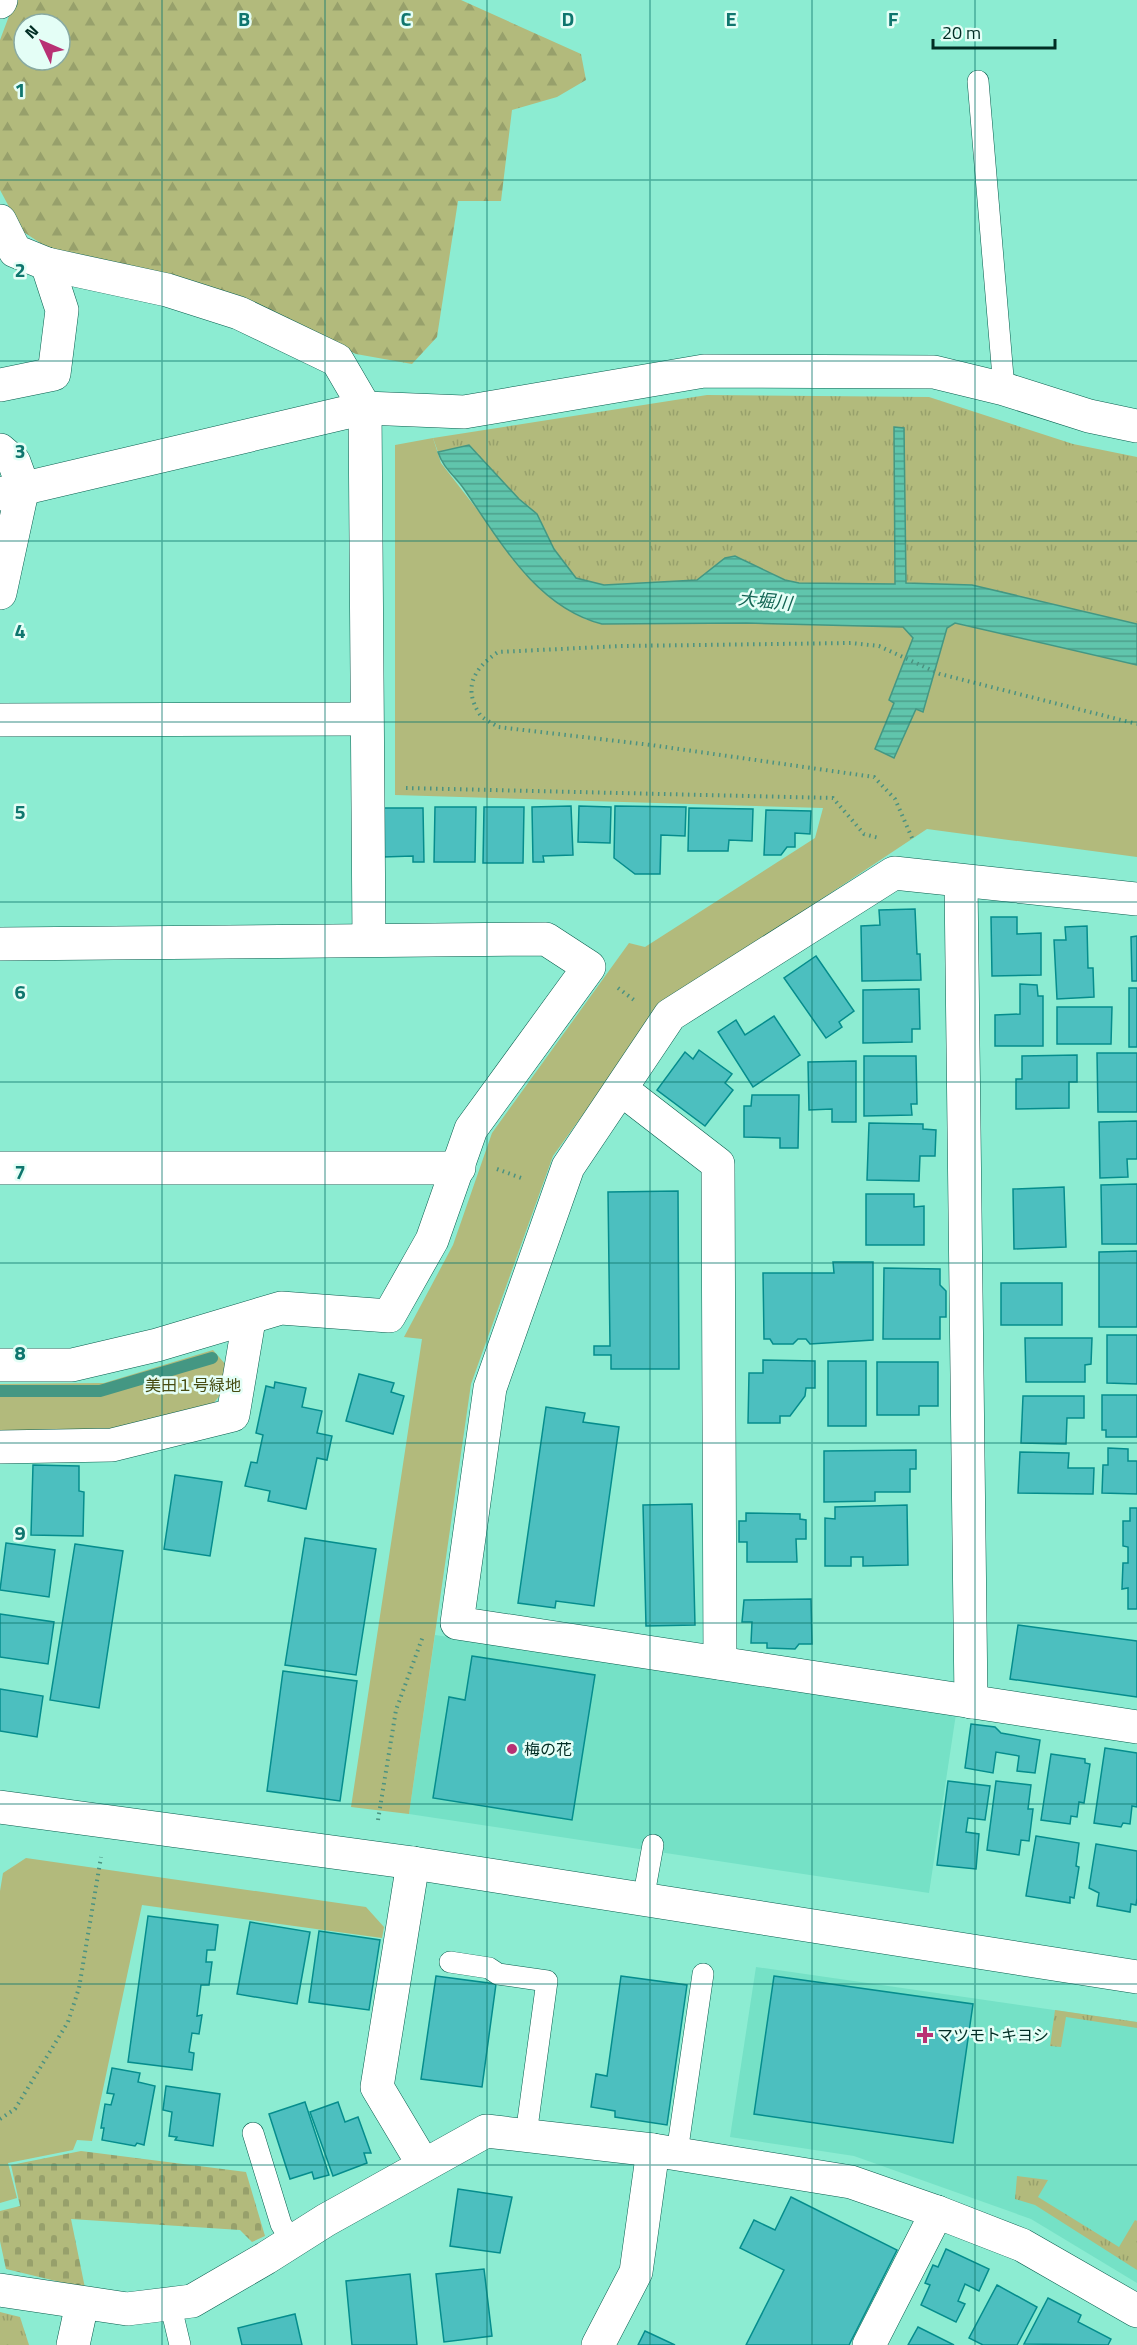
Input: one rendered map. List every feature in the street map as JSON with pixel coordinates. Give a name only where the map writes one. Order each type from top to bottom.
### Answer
[{"type":"street","points":[[0,221],[8,255],[167,290],[238,313],[337,360],[365,408],[366,788],[369,940]]},
{"type":"street","points":[[0,385],[54,374],[62,310],[47,264]]},
{"type":"street","points":[[11,490],[365,408],[464,412],[704,371],[934,372],[1004,388],[1089,416],[1137,426]]},
{"type":"street","points":[[0,450],[14,462],[0,593]]},
{"type":"street","points":[[0,720],[366,720]]},
{"type":"street","points":[[1137,899],[894,873],[670,1016],[568,1167],[490,1388],[457,1623],[1137,1726]]},
{"type":"street","points":[[962,881],[971,1702]]},
{"type":"street","points":[[0,944],[546,939],[589,967],[471,1129],[432,1240],[389,1316],[281,1308],[249,1320],[72,1365],[0,1365]]},
{"type":"street","points":[[621,1089],[718,1164],[720,1664]]},
{"type":"street","points":[[0,1168],[459,1168]]},
{"type":"street","points":[[0,1447],[112,1445],[233,1415],[249,1320]]},
{"type":"street","points":[[0,1807],[413,1863],[1137,1977]]},
{"type":"street","points":[[413,1863],[377,2087],[423,2164]]},
{"type":"street","points":[[0,2290],[127,2309],[192,2301],[423,2164],[486,2131],[665,2151],[851,2182],[938,2211],[1022,2246],[1137,2311]]},
{"type":"street","points":[[598,2345],[636,2272],[665,2151]]},
{"type":"street","points":[[869,2345],[938,2211]]},
{"type":"street","points":[[73,2345],[82,2304]]},
{"type":"lane","points":[[978,81],[1004,388]]},
{"type":"lane","points":[[644,1900],[652,1845]]},
{"type":"lane","points":[[450,1962],[489,1968],[498,1974],[547,1981],[526,2135]]},
{"type":"lane","points":[[665,2151],[703,1974]]},
{"type":"lane","points":[[253,2133],[281,2224],[292,2241]]},
{"type":"lane","points":[[170,2303],[180,2345]]},
{"type":"path","points":[[913,839],[894,799],[874,777],[651,744],[498,727],[479,715],[472,695],[471,680],[481,663],[498,652],[622,646],[851,643],[879,646],[940,674],[1137,724]]},
{"type":"path","points":[[366,788],[833,798],[864,834],[882,839]]},
{"type":"path","points":[[378,1820],[396,1710],[424,1632]]},
{"type":"path","points":[[0,2119],[15,2109],[68,2022],[79,1988],[101,1856]]},
{"type":"shaded area","points":[[435,1635],[956,1714],[929,1893],[409,1814]]},
{"type":"shaded area","points":[[756,1967],[1137,2022],[1137,2283],[1031,2219],[854,2156],[730,2137]]},
{"type":"green space","points":[[15,0],[461,0],[581,54],[586,80],[557,97],[512,110],[501,201],[458,201],[437,337],[412,364],[356,354],[263,311],[48,248],[22,231],[0,190],[0,40]]},
{"type":"green space","points":[[707,395],[929,397],[1073,444],[1137,457],[1137,624],[972,585],[906,583],[903,428],[894,427],[895,584],[799,583],[785,580],[735,556],[725,558],[697,580],[604,585],[576,578],[554,549],[537,514],[519,499],[469,445],[438,452],[433,438]]},
{"type":"green space","points":[[433,438],[441,463],[535,584],[585,619],[602,624],[747,623],[903,627],[914,638],[889,700],[894,703],[875,748],[894,758],[916,709],[923,711],[947,628],[955,623],[1137,665],[1137,857],[927,829],[662,1005],[553,1156],[471,1384],[409,1814],[351,1807],[422,1339],[404,1337],[453,1245],[492,1133],[629,943],[645,947],[815,838],[823,808],[395,795],[395,445]]},
{"type":"green space","name":"美田１号緑地","points":[[213,1350],[226,1365],[223,1391],[210,1408],[111,1435],[0,1435],[0,1384],[104,1383]]},
{"type":"green space","points":[[26,1858],[366,1907],[384,1927],[382,1938],[142,1905],[92,2141],[77,2140],[73,2150],[8,2163],[17,2198],[0,2203],[0,1891],[3,1873]]},
{"type":"green space","points":[[1055,2010],[1137,2022],[1137,2028],[1066,2017],[1061,2047],[1050,2046]]},
{"type":"green space","points":[[81,2151],[246,2172],[265,2236],[252,2242],[240,2230],[71,2219],[85,2288],[6,2269],[0,2241],[0,2211],[20,2206],[11,2165]]},
{"type":"green space","points":[[1017,2176],[1048,2180],[1038,2197],[1119,2247],[1135,2220],[1137,2221],[1137,2270],[1035,2205],[1015,2199]]},
{"type":"green space","points":[[0,2312],[20,2317],[29,2345],[0,2345]]},
{"type":"water","name":"大堀川","points":[[894,427],[904,428],[906,583],[972,585],[1137,624],[1137,665],[955,623],[947,628],[923,712],[916,709],[894,758],[875,749],[894,703],[889,700],[913,638],[903,627],[747,623],[602,624],[558,603],[539,588],[506,550],[446,467],[438,452],[469,445],[519,499],[537,514],[554,549],[576,578],[604,585],[697,580],[725,558],[735,556],[785,580],[799,583],[895,584]]},
{"type":"building","points":[[571,806],[573,855],[543,856],[544,862],[533,862],[532,807]]},
{"type":"building","points":[[579,806],[611,807],[610,843],[578,842]]},
{"type":"building","points":[[615,806],[686,807],[685,836],[661,835],[660,874],[635,874],[614,858]]},
{"type":"building","points":[[435,807],[476,807],[475,862],[434,862]]},
{"type":"building","points":[[484,807],[524,807],[523,863],[483,863]]},
{"type":"building","points":[[382,808],[423,808],[424,862],[413,862],[413,856],[383,857]]},
{"type":"building","points":[[689,808],[753,809],[752,841],[729,840],[728,851],[688,851]]},
{"type":"building","points":[[766,810],[811,811],[810,834],[795,833],[795,847],[787,847],[781,855],[764,855]]},
{"type":"building","points":[[915,909],[921,980],[862,981],[861,926],[880,925],[879,910]]},
{"type":"building","points":[[991,917],[1017,917],[1017,934],[1041,933],[1041,975],[992,976]]},
{"type":"building","points":[[1087,926],[1088,968],[1093,968],[1094,997],[1057,999],[1054,940],[1066,940],[1065,927]]},
{"type":"building","points":[[1137,936],[1137,981],[1132,981],[1131,937]]},
{"type":"building","points":[[816,956],[854,1011],[839,1022],[842,1027],[826,1038],[784,978]]},
{"type":"building","points":[[1020,984],[1037,985],[1038,996],[1043,996],[1043,1046],[995,1046],[995,1015],[1020,1014]]},
{"type":"building","points":[[1129,988],[1137,988],[1137,1047],[1129,1047]]},
{"type":"building","points":[[919,989],[920,1029],[912,1029],[912,1042],[863,1043],[863,990]]},
{"type":"building","points":[[1057,1007],[1112,1007],[1111,1044],[1057,1044]]},
{"type":"building","points":[[774,1016],[800,1055],[753,1087],[718,1032],[736,1020],[745,1035]]},
{"type":"building","points":[[699,1050],[732,1074],[725,1083],[733,1090],[705,1126],[657,1090],[685,1052],[693,1059]]},
{"type":"building","points":[[1097,1053],[1137,1053],[1137,1112],[1098,1112]]},
{"type":"building","points":[[1077,1055],[1077,1082],[1069,1082],[1069,1108],[1016,1109],[1016,1079],[1022,1079],[1022,1056]]},
{"type":"building","points":[[864,1056],[916,1056],[917,1104],[911,1104],[912,1115],[864,1116]]},
{"type":"building","points":[[856,1061],[856,1122],[832,1122],[832,1109],[809,1110],[808,1062]]},
{"type":"building","points":[[752,1095],[799,1095],[798,1148],[780,1148],[780,1138],[744,1137],[744,1106],[751,1106]]},
{"type":"building","points":[[1137,1121],[1137,1159],[1127,1159],[1128,1177],[1100,1178],[1099,1122]]},
{"type":"building","points":[[869,1123],[923,1124],[923,1129],[936,1130],[935,1156],[920,1156],[919,1181],[867,1180]]},
{"type":"building","points":[[1137,1184],[1137,1244],[1102,1244],[1101,1185]]},
{"type":"building","points":[[1064,1187],[1066,1247],[1014,1249],[1013,1189]]},
{"type":"building","points":[[678,1191],[679,1369],[611,1369],[611,1355],[594,1355],[594,1346],[610,1346],[608,1192]]},
{"type":"building","points":[[866,1194],[914,1194],[914,1207],[924,1206],[924,1245],[866,1245]]},
{"type":"building","points":[[1137,1251],[1137,1327],[1099,1327],[1099,1252]]},
{"type":"building","points":[[833,1262],[873,1262],[873,1340],[810,1344],[806,1339],[798,1339],[793,1344],[773,1344],[770,1339],[764,1339],[763,1273],[834,1273]]},
{"type":"building","points":[[884,1268],[940,1269],[940,1285],[946,1291],[946,1317],[940,1317],[940,1339],[883,1339]]},
{"type":"building","points":[[1001,1283],[1062,1283],[1062,1325],[1001,1325]]},
{"type":"building","points":[[1107,1335],[1137,1335],[1137,1384],[1107,1383]]},
{"type":"building","points":[[1025,1338],[1092,1338],[1091,1364],[1085,1365],[1085,1382],[1026,1382]]},
{"type":"building","points":[[763,1360],[815,1361],[815,1388],[806,1388],[805,1396],[790,1416],[780,1416],[780,1423],[748,1423],[749,1373],[763,1373]]},
{"type":"building","points":[[828,1361],[866,1361],[866,1426],[828,1426]]},
{"type":"building","points":[[877,1362],[938,1362],[938,1406],[919,1406],[919,1415],[877,1415]]},
{"type":"building","points":[[359,1374],[394,1383],[391,1392],[404,1396],[393,1434],[346,1421]]},
{"type":"building","points":[[275,1382],[306,1388],[302,1407],[322,1411],[317,1433],[332,1436],[327,1460],[317,1458],[306,1509],[268,1501],[270,1491],[245,1486],[251,1462],[257,1463],[263,1435],[256,1433],[266,1386],[274,1388]]},
{"type":"building","points":[[1102,1395],[1137,1395],[1137,1437],[1106,1437],[1106,1430],[1102,1430]]},
{"type":"building","points":[[1023,1396],[1084,1396],[1084,1418],[1067,1418],[1066,1444],[1021,1443]]},
{"type":"building","points":[[546,1407],[585,1413],[583,1422],[619,1427],[594,1606],[556,1601],[555,1608],[518,1603]]},
{"type":"building","points":[[1108,1448],[1128,1449],[1128,1461],[1137,1461],[1137,1494],[1102,1493],[1103,1465],[1108,1465]]},
{"type":"building","points":[[916,1450],[916,1469],[910,1469],[910,1492],[875,1492],[875,1501],[824,1502],[824,1451]]},
{"type":"building","points":[[1020,1452],[1069,1453],[1068,1468],[1094,1468],[1093,1494],[1018,1493]]},
{"type":"building","points":[[33,1465],[79,1466],[79,1491],[84,1492],[83,1536],[31,1535]]},
{"type":"building","points":[[175,1475],[222,1482],[210,1556],[164,1549]]},
{"type":"building","points":[[692,1504],[695,1625],[646,1626],[643,1505]]},
{"type":"building","points":[[907,1505],[908,1565],[863,1566],[863,1557],[851,1557],[851,1566],[825,1566],[825,1518],[835,1519],[835,1507]]},
{"type":"building","points":[[1130,1508],[1137,1508],[1137,1609],[1128,1609],[1128,1588],[1122,1589],[1123,1563],[1128,1563],[1128,1547],[1123,1546],[1123,1521],[1130,1521]]},
{"type":"building","points":[[746,1513],[800,1514],[800,1519],[806,1520],[806,1539],[796,1539],[797,1562],[747,1562],[747,1542],[739,1542],[739,1521],[746,1521]]},
{"type":"building","points":[[305,1538],[376,1549],[356,1675],[285,1665]]},
{"type":"building","points":[[6,1543],[55,1550],[49,1597],[0,1590]]},
{"type":"building","points":[[75,1544],[123,1551],[99,1708],[50,1700]]},
{"type":"building","points":[[811,1599],[812,1644],[799,1644],[795,1649],[767,1648],[767,1643],[751,1643],[752,1622],[742,1622],[744,1600]]},
{"type":"building","points":[[0,1614],[54,1622],[48,1664],[0,1657]]},
{"type":"building","points":[[1018,1625],[1137,1641],[1137,1697],[1010,1679]]},
{"type":"building","name":"梅の花","points":[[472,1656],[595,1675],[572,1820],[433,1798],[449,1697],[465,1700]]},
{"type":"building","points":[[283,1671],[357,1681],[340,1801],[267,1791]]},
{"type":"building","points":[[0,1689],[43,1696],[37,1737],[0,1731]]},
{"type":"building","points":[[971,1724],[995,1727],[1001,1733],[1040,1740],[1035,1773],[1017,1771],[1019,1756],[996,1752],[993,1773],[965,1768]]},
{"type":"building","points":[[1105,1748],[1137,1753],[1137,1807],[1132,1806],[1130,1824],[1123,1823],[1121,1827],[1094,1823]]},
{"type":"building","points":[[1051,1754],[1085,1759],[1085,1763],[1090,1764],[1084,1803],[1079,1802],[1077,1817],[1071,1816],[1070,1824],[1041,1820]]},
{"type":"building","points":[[948,1781],[990,1786],[985,1820],[968,1818],[966,1832],[979,1834],[976,1869],[937,1865]]},
{"type":"building","points":[[996,1781],[1031,1785],[1028,1809],[1033,1809],[1029,1841],[1021,1840],[1019,1855],[987,1850]]},
{"type":"building","points":[[1036,1836],[1079,1843],[1076,1866],[1079,1867],[1074,1898],[1070,1897],[1070,1903],[1026,1896]]},
{"type":"building","points":[[1096,1844],[1137,1851],[1137,1898],[1136,1905],[1131,1904],[1130,1912],[1097,1906],[1099,1893],[1089,1888]]},
{"type":"building","points":[[148,1916],[218,1925],[215,1950],[207,1950],[206,1962],[212,1962],[209,1985],[201,1985],[197,2016],[202,2015],[199,2034],[192,2033],[189,2052],[194,2053],[192,2070],[128,2062]]},
{"type":"building","points":[[250,1922],[310,1932],[297,2004],[237,1994]]},
{"type":"building","points":[[319,1931],[380,1940],[369,2010],[309,2002]]},
{"type":"building","points":[[436,1976],[496,1984],[482,2087],[421,2079]]},
{"type":"building","points":[[621,1976],[687,1985],[667,2125],[615,2117],[615,2111],[591,2107],[596,2074],[607,2076]]},
{"type":"building","points":[[774,1976],[973,2004],[953,2143],[754,2114]]},
{"type":"building","points":[[112,2068],[140,2073],[138,2082],[155,2086],[144,2145],[137,2143],[135,2146],[102,2140],[104,2128],[101,2128],[105,2104],[111,2105],[114,2094],[107,2093]]},
{"type":"building","points":[[166,2086],[220,2094],[213,2146],[175,2140],[177,2137],[169,2136],[172,2112],[163,2110]]},
{"type":"building","points":[[305,2102],[329,2175],[314,2179],[312,2172],[290,2179],[269,2114]]},
{"type":"building","points":[[338,2102],[345,2122],[358,2117],[371,2153],[364,2153],[367,2163],[333,2176],[310,2112]]},
{"type":"building","points":[[458,2189],[512,2197],[500,2253],[450,2246]]},
{"type":"building","points":[[791,2197],[897,2250],[849,2345],[746,2345],[784,2270],[740,2248],[754,2220],[775,2230]]},
{"type":"building","points":[[946,2249],[989,2269],[979,2291],[965,2284],[958,2301],[965,2304],[956,2322],[921,2305],[930,2285],[925,2283],[933,2265],[938,2267]]},
{"type":"building","points":[[484,2269],[492,2336],[444,2342],[436,2274]]},
{"type":"building","points":[[410,2274],[417,2345],[352,2345],[346,2281]]},
{"type":"building","points":[[997,2285],[1037,2307],[1017,2345],[983,2345],[969,2338]]},
{"type":"building","points":[[1048,2298],[1081,2315],[1078,2322],[1111,2339],[1108,2345],[1024,2344]]},
{"type":"building","points":[[295,2314],[302,2345],[242,2345],[238,2328]]},
{"type":"building","points":[[918,2327],[954,2345],[908,2345]]},
{"type":"building","points":[[645,2331],[675,2345],[638,2345]]},
{"type":"waterway","points":[[0,1391],[100,1391],[212,1358]]},
{"type":"place","name":"梅の花","points":[[512,1749]]},
{"type":"place","name":"マツモトキヨシ","points":[[925,2035]]}]
